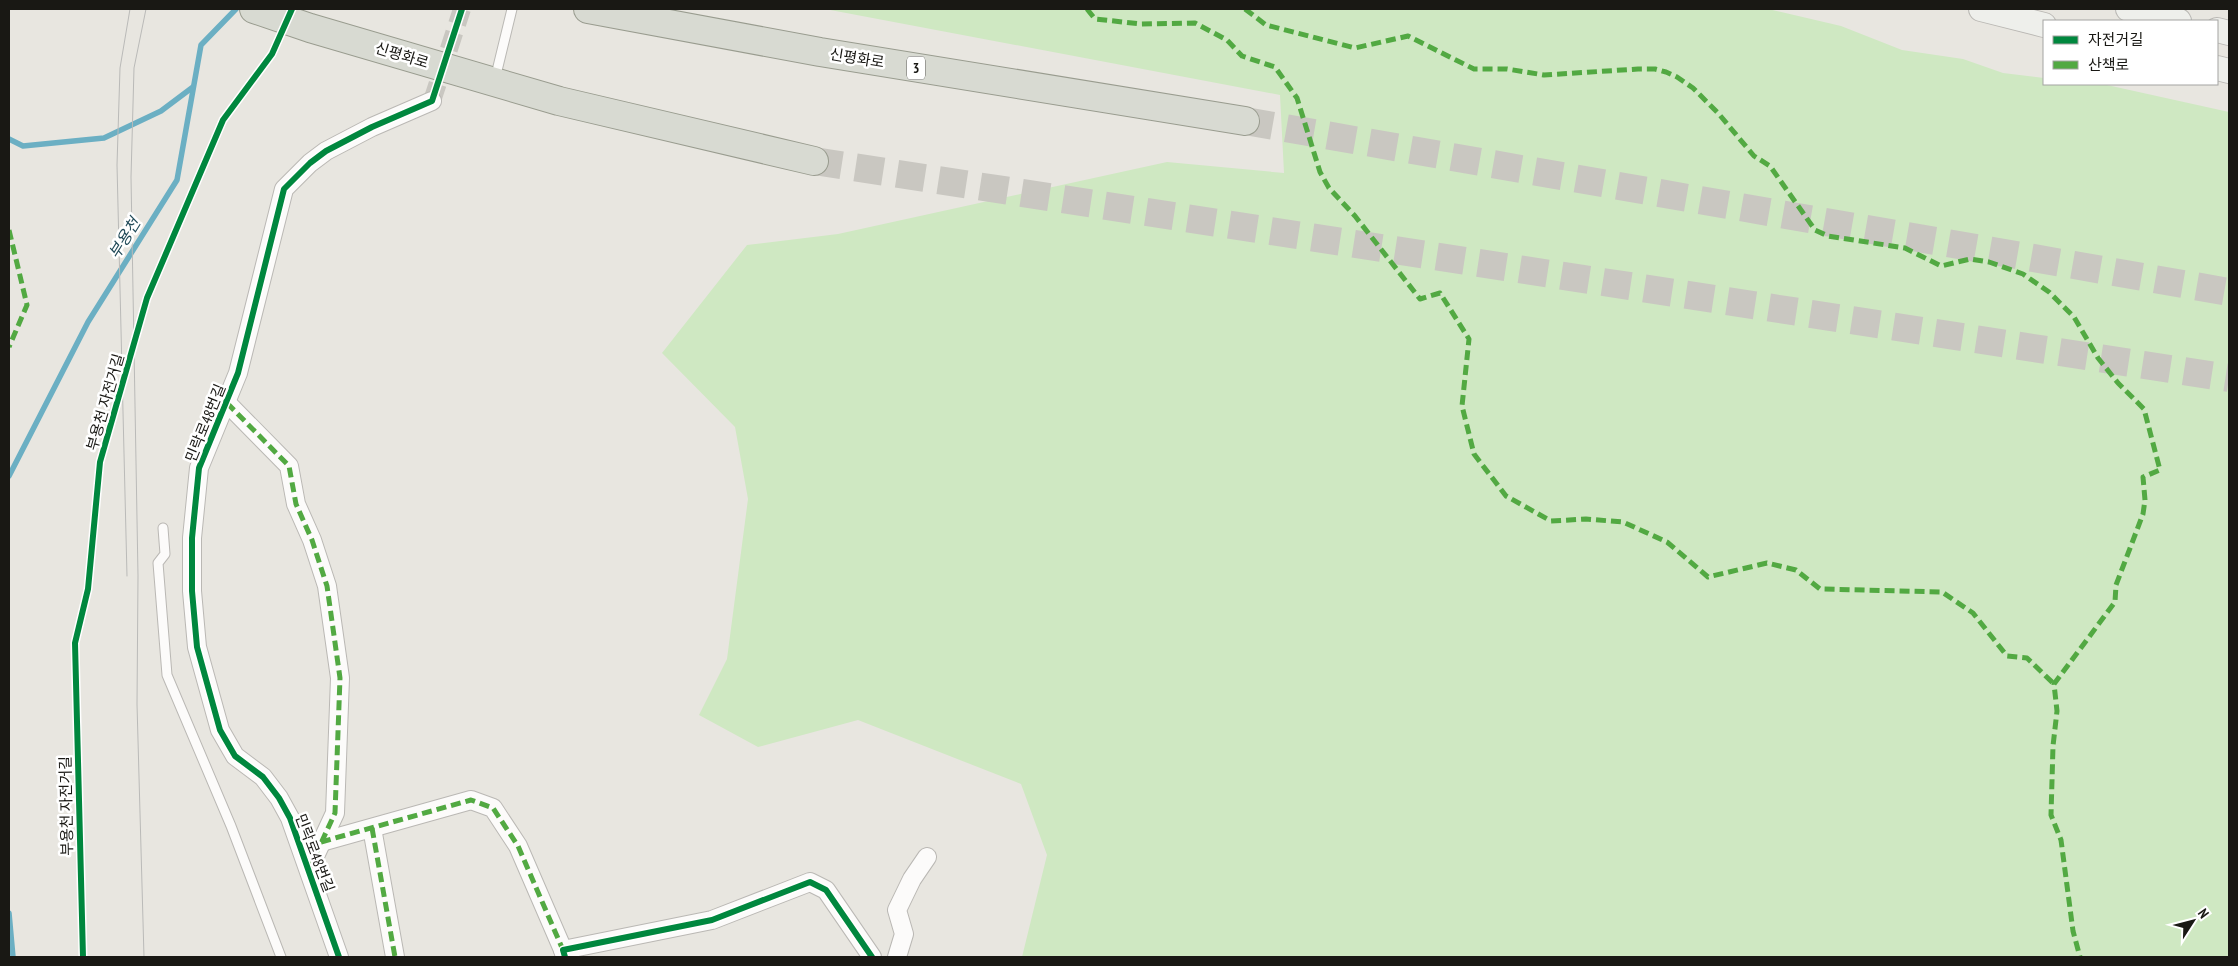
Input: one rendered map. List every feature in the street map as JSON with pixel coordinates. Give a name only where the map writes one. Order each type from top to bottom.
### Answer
[{"type":"highway","name":"신평화로","points":[[254,9],[310,28],[559,101],[814,161]]},
{"type":"highway","name":"신평화로","points":[[588,9],[820,52],[1244,121]]},
{"type":"main road","points":[[1981,9],[2043,25]]},
{"type":"main road","points":[[2128,9],[2175,20]]},
{"type":"main road","points":[[2172,9],[2188,20]]},
{"type":"street","name":"민락로48번길","points":[[340,957],[290,818],[279,798],[263,777],[235,756],[220,730],[197,647],[192,591],[192,538],[199,468],[238,373],[284,189],[310,163],[326,151],[372,127],[432,102]]},
{"type":"street","points":[[227,403],[289,466],[296,504],[312,540],[327,586],[340,678],[335,813],[308,869]]},
{"type":"street","points":[[321,842],[471,800],[493,808],[518,846],[564,954],[712,920],[810,882],[826,890],[872,957]]},
{"type":"street","points":[[372,828],[395,957]]},
{"type":"street","points":[[897,957],[904,934],[897,910],[912,879],[927,857]]},
{"type":"lane","points":[[494,82],[512,9]]},
{"type":"lane","points":[[163,528],[165,554],[158,563],[167,675],[231,826],[281,957]]},
{"type":"green space","points":[[825,9],[1768,9],[1841,26],[1902,50],[1963,59],[2003,73],[2043,78],[2043,85],[2107,85],[2229,112],[2229,957],[1022,957],[1047,855],[1021,784],[858,720],[758,747],[699,715],[727,659],[748,499],[735,427],[662,353],[747,245],[838,234],[1167,162],[1284,173],[1280,95]]},
{"type":"waterway","name":"부용천","points":[[9,476],[88,322],[177,180],[201,45],[236,9]]},
{"type":"waterway","points":[[9,139],[23,146],[104,138],[161,111],[193,87]]},
{"type":"waterway","name":"부용천","points":[[9,913],[13,957]]},
{"type":"tunnel","points":[[432,101],[462,9]]},
{"type":"tunnel","points":[[1245,121],[2229,292]]},
{"type":"tunnel","points":[[814,161],[2229,378]]},
{"type":"tram line","points":[[127,576],[117,165],[120,68],[130,9]]},
{"type":"tram line","points":[[144,957],[137,704],[138,576],[131,177],[134,68],[146,9]]},
{"type":"marked path","points":[[1087,9],[1095,19],[1141,24],[1195,23],[1227,40],[1242,56],[1275,67],[1297,98],[1320,172],[1329,188],[1355,216],[1420,299],[1440,293],[1469,339],[1462,406],[1474,454],[1506,496],[1551,521],[1586,519],[1623,522],[1667,542],[1708,577],[1767,563],[1796,570],[1820,589],[1942,592],[1973,613],[2007,656],[2027,658],[2054,684]]},
{"type":"marked path","points":[[1245,9],[1266,25],[1355,48],[1408,36],[1474,69],[1507,69],[1544,75],[1638,69],[1655,69],[1666,72],[1693,88],[1718,113],[1754,156],[1770,166],[1815,230],[1828,236],[1905,248],[1941,266],[1970,259],[1989,262],[2023,274],[2049,292],[2074,317],[2098,358],[2118,383],[2144,409],[2160,470],[2143,477],[2145,500],[2143,514],[2116,585],[2115,602],[2054,684],[2057,711],[2053,746],[2051,815],[2061,840],[2073,931],[2080,957]]},
{"type":"marked path","points":[[9,230],[27,305],[9,347]]},
{"type":"marked path","points":[[227,403],[289,466],[296,504],[312,540],[327,586],[340,678],[335,813],[309,869]]},
{"type":"marked path","points":[[321,842],[471,800],[493,808],[518,846],[563,950]]},
{"type":"marked path","points":[[372,828],[395,957]]},
{"type":"cycle path","name":"부용천 자전거길","points":[[83,957],[75,643],[88,589],[100,462],[147,298],[223,120],[272,54],[292,9]]},
{"type":"cycle path","points":[[339,957],[290,818],[279,798],[263,777],[235,756],[220,730],[197,647],[192,591],[192,538],[199,468],[238,373],[284,189],[310,163],[326,151],[372,127],[432,101],[462,9]]},
{"type":"cycle path","points":[[565,957],[563,950],[712,920],[810,882],[826,890],[872,957]]}]
